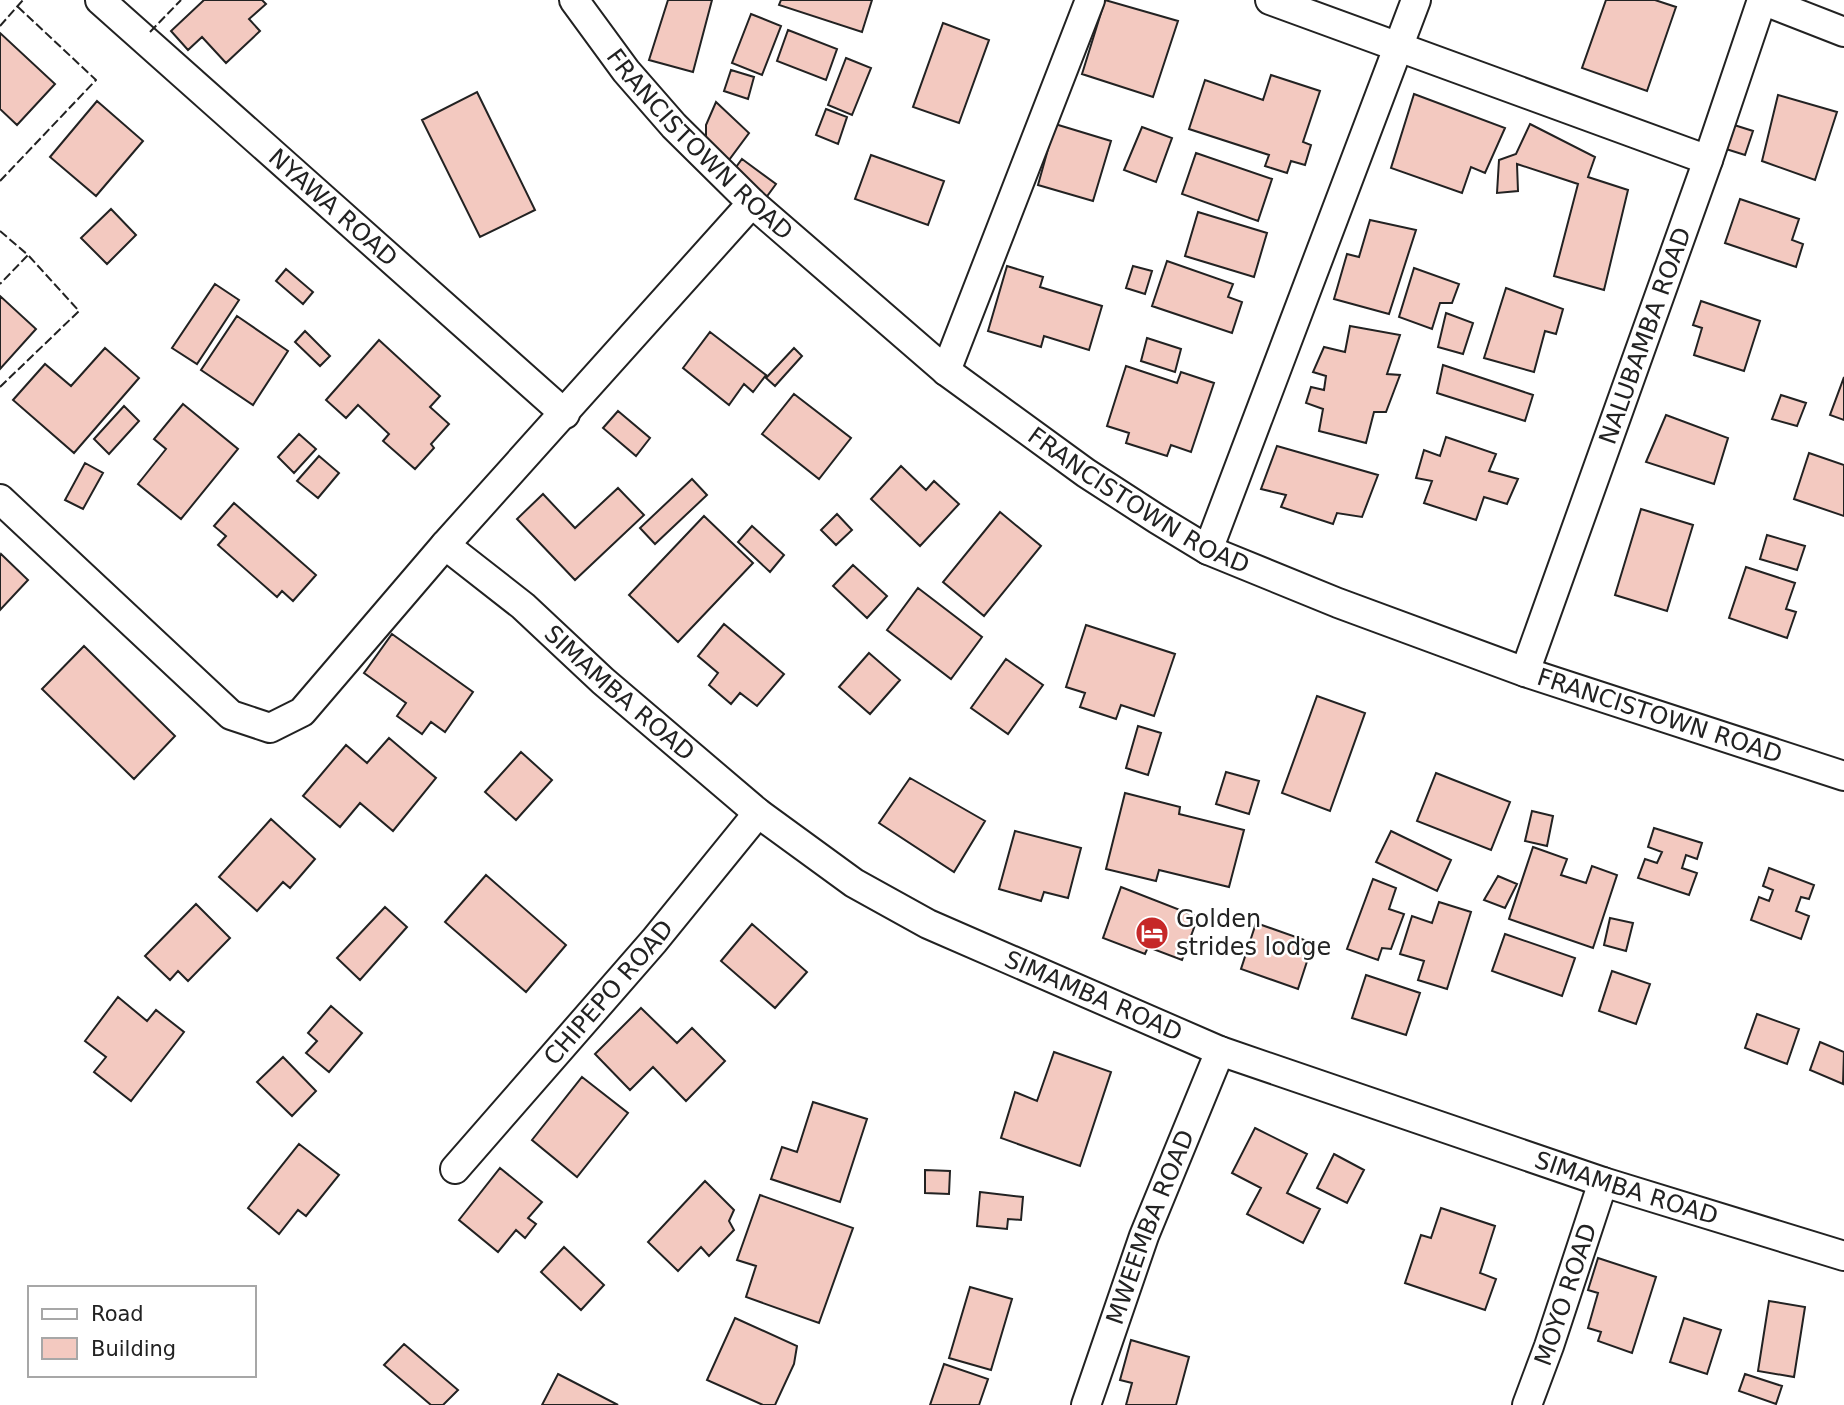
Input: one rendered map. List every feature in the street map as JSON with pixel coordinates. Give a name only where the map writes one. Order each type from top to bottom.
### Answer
[{"type":"street","name":"NYAWA ROAD","points":[[100,0],[565,414]]},
{"type":"street","name":"FRANCISTOWN ROAD","points":[[574,0],[626,71],[674,126],[752,203],[946,371],[1086,473],[1208,550],[1313,593],[1525,672],[1841,767]]},
{"type":"street","points":[[946,371],[1090,0]]},
{"type":"street","points":[[1270,0],[1708,160]]},
{"type":"street","points":[[1208,550],[1416,0]]},
{"type":"street","points":[[1762,0],[1844,32]]},
{"type":"street","name":"NALUBAMBA ROAD","points":[[1525,672],[1708,160],[1762,0]]},
{"type":"street","points":[[0,499],[231,715],[270,728],[302,712],[445,545],[752,203]]},
{"type":"street","name":"SIMAMBA ROAD","points":[[445,545],[523,606],[603,681],[758,813],[854,883],[928,924],[1220,1051],[1602,1182],[1844,1256]]},
{"type":"street","name":"CHIPEPO ROAD","points":[[456,1169],[654,941],[758,813]]},
{"type":"street","name":"MWEEMBA ROAD","points":[[1086,1405],[1144,1236],[1220,1051]]},
{"type":"street","name":"MOYO ROAD","points":[[1527,1405],[1602,1182]]},
{"type":"building","points":[[204,0],[262,0],[266,4],[249,19],[260,31],[226,63],[202,37],[188,50],[171,31]]},
{"type":"building","points":[[668,0],[712,0],[693,72],[649,60]]},
{"type":"building","points":[[781,0],[872,0],[862,32],[779,5]]},
{"type":"building","points":[[1105,0],[1178,21],[1153,97],[1082,74]]},
{"type":"building","points":[[1606,0],[1655,0],[1676,7],[1647,91],[1582,68]]},
{"type":"building","points":[[751,14],[781,26],[762,75],[732,63]]},
{"type":"building","points":[[943,23],[989,40],[959,123],[913,107]]},
{"type":"building","points":[[788,30],[837,49],[826,80],[777,61]]},
{"type":"building","points":[[0,33],[55,84],[17,125],[0,109]]},
{"type":"building","points":[[846,58],[871,68],[852,115],[828,105]]},
{"type":"building","points":[[731,70],[754,77],[748,99],[724,91]]},
{"type":"building","points":[[1271,75],[1320,91],[1303,142],[1311,145],[1305,165],[1291,161],[1287,173],[1265,166],[1269,155],[1189,129],[1205,80],[1263,100]]},
{"type":"building","points":[[477,92],[535,210],[480,237],[422,120]]},
{"type":"building","points":[[1414,94],[1505,128],[1485,173],[1471,167],[1462,193],[1391,168]]},
{"type":"building","points":[[1778,95],[1837,112],[1815,180],[1762,161]]},
{"type":"building","points":[[97,101],[143,141],[96,196],[50,157]]},
{"type":"building","points":[[716,102],[749,133],[726,164],[706,139],[706,125]]},
{"type":"building","points":[[826,109],[847,117],[838,144],[816,135]]},
{"type":"building","points":[[1055,124],[1111,141],[1093,201],[1038,185]]},
{"type":"building","points":[[1530,124],[1595,157],[1588,177],[1628,190],[1604,290],[1554,276],[1578,184],[1517,164],[1518,191],[1497,193],[1499,160],[1516,154]]},
{"type":"building","points":[[1731,124],[1753,131],[1745,155],[1726,149]]},
{"type":"building","points":[[1142,127],[1172,138],[1156,182],[1124,170]]},
{"type":"building","points":[[1196,153],[1272,179],[1258,221],[1182,194]]},
{"type":"building","points":[[871,155],[944,181],[928,225],[855,199]]},
{"type":"building","points":[[742,159],[776,184],[765,199],[731,174]]},
{"type":"building","points":[[1740,199],[1799,219],[1792,240],[1803,244],[1796,267],[1725,243]]},
{"type":"building","points":[[111,209],[136,235],[107,264],[81,238]]},
{"type":"building","points":[[1198,212],[1267,233],[1254,277],[1185,256]]},
{"type":"building","points":[[1370,220],[1416,230],[1389,314],[1334,299],[1347,254],[1359,257]]},
{"type":"building","points":[[1167,261],[1233,284],[1228,297],[1242,302],[1232,333],[1152,306]]},
{"type":"building","points":[[1007,266],[1043,277],[1040,287],[1102,306],[1089,350],[1044,336],[1041,347],[988,331]]},
{"type":"building","points":[[1133,266],[1152,271],[1145,294],[1126,288]]},
{"type":"building","points":[[1414,268],[1459,284],[1452,303],[1440,303],[1432,329],[1399,317]]},
{"type":"building","points":[[286,269],[313,292],[303,304],[276,281]]},
{"type":"building","points":[[215,284],[239,300],[197,364],[172,348]]},
{"type":"building","points":[[1506,288],[1563,309],[1556,334],[1545,331],[1534,372],[1484,358]]},
{"type":"building","points":[[0,296],[36,329],[0,369]]},
{"type":"building","points":[[1701,301],[1760,321],[1744,371],[1694,355],[1702,328],[1693,325]]},
{"type":"building","points":[[1446,313],[1473,323],[1463,354],[1438,347]]},
{"type":"building","points":[[237,316],[288,351],[253,405],[201,370]]},
{"type":"building","points":[[1350,326],[1400,335],[1387,374],[1400,375],[1386,412],[1374,412],[1366,443],[1319,431],[1323,409],[1306,403],[1311,387],[1324,390],[1326,376],[1313,372],[1324,347],[1345,352]]},
{"type":"building","points":[[305,331],[330,356],[320,366],[295,342]]},
{"type":"building","points":[[710,332],[766,375],[753,392],[744,384],[729,405],[683,368]]},
{"type":"building","points":[[1147,338],[1181,349],[1175,372],[1141,361]]},
{"type":"building","points":[[379,340],[440,396],[430,407],[449,424],[431,444],[434,448],[415,469],[383,441],[389,434],[358,405],[346,418],[326,400]]},
{"type":"building","points":[[105,348],[139,378],[74,453],[13,400],[45,364],[71,386]]},
{"type":"building","points":[[794,348],[802,356],[775,386],[766,378]]},
{"type":"building","points":[[1443,365],[1533,395],[1525,421],[1437,393]]},
{"type":"building","points":[[1126,366],[1177,383],[1181,372],[1214,383],[1191,452],[1171,445],[1167,456],[1126,443],[1129,433],[1107,426]]},
{"type":"building","points":[[1844,377],[1844,420],[1830,415]]},
{"type":"building","points":[[794,394],[851,438],[819,479],[762,434]]},
{"type":"building","points":[[1781,395],[1806,403],[1797,426],[1772,419]]},
{"type":"building","points":[[183,404],[238,449],[181,519],[138,484],[166,449],[154,439]]},
{"type":"building","points":[[124,406],[139,421],[109,454],[94,439]]},
{"type":"building","points":[[618,411],[650,438],[636,456],[603,428]]},
{"type":"building","points":[[1666,415],[1728,438],[1714,484],[1646,462]]},
{"type":"building","points":[[299,434],[316,449],[294,473],[278,457]]},
{"type":"building","points":[[1446,437],[1496,454],[1489,471],[1518,479],[1507,504],[1484,497],[1476,520],[1424,503],[1432,481],[1416,478],[1424,450],[1440,456]]},
{"type":"building","points":[[1277,446],[1378,475],[1362,517],[1337,513],[1333,524],[1281,507],[1286,495],[1261,489]]},
{"type":"building","points":[[1809,453],[1844,465],[1844,516],[1794,499]]},
{"type":"building","points":[[319,456],[339,473],[318,498],[297,481]]},
{"type":"building","points":[[85,463],[103,473],[83,509],[65,500]]},
{"type":"building","points":[[901,466],[926,490],[934,481],[959,504],[920,546],[871,499]]},
{"type":"building","points":[[692,479],[707,495],[655,544],[640,528]]},
{"type":"building","points":[[618,488],[644,515],[575,580],[517,519],[543,494],[575,528]]},
{"type":"building","points":[[234,503],[316,575],[293,601],[282,591],[277,597],[218,545],[226,536],[214,526]]},
{"type":"building","points":[[1641,509],[1693,525],[1667,611],[1615,595]]},
{"type":"building","points":[[1000,512],[1041,546],[984,616],[943,582]]},
{"type":"building","points":[[837,514],[852,530],[836,545],[821,530]]},
{"type":"building","points":[[704,516],[753,563],[678,642],[629,595]]},
{"type":"building","points":[[752,526],[784,555],[770,572],[738,542]]},
{"type":"building","points":[[1767,535],[1805,546],[1797,570],[1760,559]]},
{"type":"building","points":[[1,554],[28,580],[0,610],[0,556]]},
{"type":"building","points":[[853,565],[887,596],[867,618],[833,586]]},
{"type":"building","points":[[1746,567],[1795,583],[1786,609],[1796,612],[1787,638],[1729,618]]},
{"type":"building","points":[[918,588],[982,637],[951,679],[887,630]]},
{"type":"building","points":[[724,624],[784,674],[757,706],[740,693],[731,704],[709,685],[718,673],[698,656]]},
{"type":"building","points":[[1086,625],[1175,654],[1154,716],[1121,705],[1116,719],[1080,707],[1085,693],[1066,687]]},
{"type":"building","points":[[392,634],[473,692],[445,732],[431,722],[422,734],[397,716],[406,703],[364,673]]},
{"type":"building","points":[[84,646],[175,736],[134,779],[42,689]]},
{"type":"building","points":[[869,653],[900,680],[870,714],[839,687]]},
{"type":"building","points":[[1006,659],[1043,685],[1008,734],[971,708]]},
{"type":"building","points":[[1317,696],[1365,713],[1330,811],[1282,793]]},
{"type":"building","points":[[1138,726],[1161,733],[1148,775],[1126,768]]},
{"type":"building","points":[[389,738],[436,778],[393,831],[360,803],[340,827],[303,796],[346,745],[367,763]]},
{"type":"building","points":[[521,752],[552,780],[516,820],[485,792]]},
{"type":"building","points":[[1226,772],[1259,781],[1249,814],[1216,804]]},
{"type":"building","points":[[1436,773],[1510,802],[1491,850],[1417,821]]},
{"type":"building","points":[[910,778],[985,821],[954,872],[879,823]]},
{"type":"building","points":[[1125,793],[1180,807],[1179,814],[1244,830],[1229,887],[1159,870],[1156,881],[1106,869]]},
{"type":"building","points":[[1532,811],[1553,816],[1547,846],[1525,841]]},
{"type":"building","points":[[271,819],[315,859],[290,888],[283,882],[257,911],[219,877]]},
{"type":"building","points":[[1654,828],[1702,843],[1697,859],[1686,855],[1682,868],[1697,873],[1689,895],[1638,878],[1645,859],[1657,863],[1662,852],[1648,847]]},
{"type":"building","points":[[1015,831],[1081,848],[1068,898],[1044,892],[1041,901],[999,889]]},
{"type":"building","points":[[1391,831],[1451,860],[1437,891],[1376,862]]},
{"type":"building","points":[[1533,847],[1567,859],[1561,875],[1586,883],[1592,866],[1617,875],[1593,948],[1509,919]]},
{"type":"building","points":[[1769,868],[1814,885],[1809,899],[1801,897],[1796,911],[1809,916],[1801,939],[1751,920],[1759,897],[1769,901],[1773,890],[1763,886]]},
{"type":"building","points":[[486,875],[566,945],[526,992],[445,922]]},
{"type":"building","points":[[1498,876],[1517,884],[1505,908],[1484,900]]},
{"type":"building","points":[[1373,879],[1396,888],[1389,909],[1404,914],[1391,949],[1382,948],[1378,960],[1347,949]]},
{"type":"building","points":[[1121,887],[1198,917],[1182,960],[1148,947],[1145,954],[1103,938]]},
{"type":"building","points":[[1439,902],[1471,912],[1447,989],[1418,980],[1424,961],[1400,954],[1412,916],[1432,923]]},
{"type":"building","points":[[196,904],[230,938],[188,981],[178,971],[170,980],[145,956]]},
{"type":"building","points":[[385,907],[407,927],[360,980],[337,958]]},
{"type":"building","points":[[1610,918],[1633,923],[1626,951],[1604,945]]},
{"type":"building","points":[[1256,923],[1313,943],[1298,989],[1241,969]]},
{"type":"building","points":[[752,924],[807,972],[775,1008],[721,961]]},
{"type":"building","points":[[1505,934],[1575,958],[1562,996],[1492,971]]},
{"type":"building","points":[[1612,971],[1650,984],[1636,1024],[1599,1011]]},
{"type":"building","points":[[1366,975],[1420,993],[1406,1035],[1352,1018]]},
{"type":"building","points":[[118,997],[147,1021],[156,1010],[184,1032],[131,1101],[94,1072],[106,1057],[85,1041]]},
{"type":"building","points":[[331,1006],[362,1033],[329,1072],[306,1053],[317,1041],[308,1033]]},
{"type":"building","points":[[641,1008],[677,1043],[692,1028],[725,1061],[686,1101],[653,1067],[630,1090],[595,1054]]},
{"type":"building","points":[[1757,1014],[1799,1029],[1787,1064],[1745,1048]]},
{"type":"building","points":[[1820,1042],[1844,1052],[1843,1084],[1810,1070]]},
{"type":"building","points":[[1054,1052],[1111,1072],[1080,1166],[1001,1138],[1015,1092],[1037,1101]]},
{"type":"building","points":[[283,1057],[316,1091],[292,1116],[257,1082]]},
{"type":"building","points":[[582,1077],[628,1113],[577,1177],[532,1140]]},
{"type":"building","points":[[813,1102],[867,1119],[840,1202],[771,1179],[782,1147],[797,1152]]},
{"type":"building","points":[[1255,1128],[1307,1154],[1287,1193],[1320,1209],[1303,1243],[1247,1214],[1261,1188],[1232,1173]]},
{"type":"building","points":[[299,1144],[339,1175],[306,1216],[298,1210],[279,1234],[248,1208]]},
{"type":"building","points":[[1334,1154],[1364,1170],[1347,1203],[1317,1188]]},
{"type":"building","points":[[500,1168],[542,1202],[528,1218],[536,1224],[525,1238],[516,1230],[498,1252],[459,1220]]},
{"type":"building","points":[[925,1170],[950,1171],[949,1194],[925,1193]]},
{"type":"building","points":[[705,1181],[734,1210],[729,1221],[734,1230],[709,1256],[701,1247],[678,1271],[648,1242]]},
{"type":"building","points":[[980,1192],[1023,1197],[1021,1220],[1008,1219],[1007,1229],[977,1226]]},
{"type":"building","points":[[760,1195],[853,1228],[819,1323],[746,1297],[756,1266],[737,1260]]},
{"type":"building","points":[[1441,1208],[1495,1226],[1480,1273],[1496,1279],[1485,1310],[1405,1283],[1421,1235],[1431,1238]]},
{"type":"building","points":[[564,1247],[604,1285],[581,1310],[541,1272]]},
{"type":"building","points":[[1598,1258],[1656,1277],[1632,1353],[1598,1341],[1601,1332],[1588,1328],[1598,1293],[1588,1290]]},
{"type":"building","points":[[970,1287],[1012,1299],[991,1370],[949,1358]]},
{"type":"building","points":[[1769,1301],[1805,1307],[1794,1377],[1758,1371]]},
{"type":"building","points":[[735,1318],[797,1346],[794,1364],[775,1405],[763,1405],[707,1380]]},
{"type":"building","points":[[1684,1318],[1721,1330],[1707,1374],[1670,1362]]},
{"type":"building","points":[[1131,1340],[1189,1357],[1176,1405],[1126,1405],[1132,1383],[1120,1380]]},
{"type":"building","points":[[404,1344],[458,1390],[443,1405],[431,1405],[384,1365]]},
{"type":"building","points":[[944,1364],[988,1379],[979,1405],[930,1405]]},
{"type":"building","points":[[558,1374],[618,1405],[542,1405]]},
{"type":"building","points":[[1745,1374],[1782,1386],[1776,1404],[1739,1391]]},
{"type":"fence","points":[[0,26],[23,0]]},
{"type":"fence","points":[[150,32],[181,0]]},
{"type":"fence","points":[[0,181],[96,80],[17,6]]},
{"type":"fence","points":[[0,231],[28,255],[0,284]]},
{"type":"fence","points":[[0,387],[79,311],[28,255]]},
{"type":"place","name":"Golden strides lodge","points":[[1152,933]]}]
